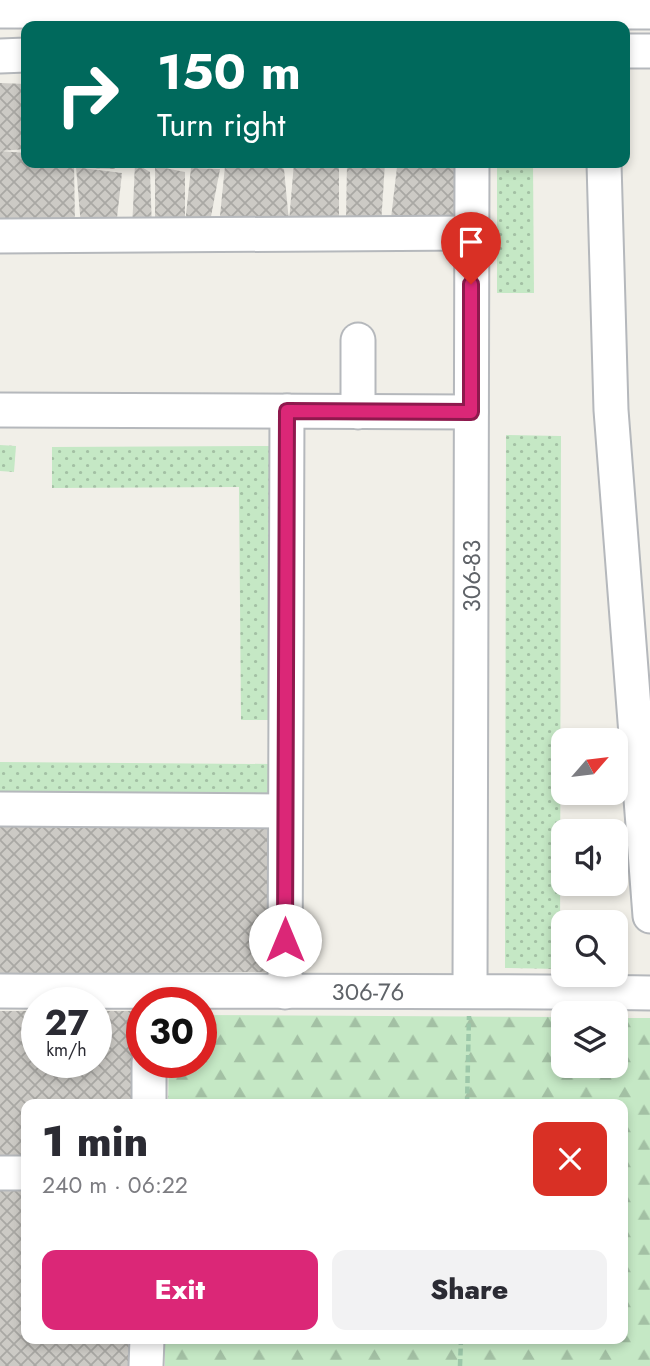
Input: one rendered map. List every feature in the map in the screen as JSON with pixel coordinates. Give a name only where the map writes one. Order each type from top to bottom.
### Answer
[{"type":"street","points":[[0,10],[167,5],[545,6],[650,12]]},
{"type":"street","points":[[630,51],[650,51]]},
{"type":"street","points":[[0,56],[21,55]]},
{"type":"street","name":"306-83","points":[[470,991],[472,168]]},
{"type":"street","points":[[604,168],[611,410],[650,916]]},
{"type":"street","points":[[0,236],[471,233]]},
{"type":"street","points":[[358,340],[358,412]]},
{"type":"street","points":[[0,410],[471,412]]},
{"type":"street","points":[[285,992],[287,411]]},
{"type":"street","points":[[0,809],[285,811]]},
{"type":"street","name":"306-76","points":[[0,990],[126,996]]},
{"type":"street","name":"306-76","points":[[217,995],[470,991],[650,993]]},
{"type":"street","points":[[149,1078],[149,1099]]},
{"type":"street","points":[[0,1173],[21,1173]]},
{"type":"street","points":[[146,1344],[146,1366]]},
{"type":"path","points":[[467,1099],[470,991]]},
{"type":"path","points":[[460,1366],[461,1344]]},
{"type":"green space","points":[[497,168],[533,168],[534,293],[497,293]]},
{"type":"green space","points":[[506,435],[561,436],[560,728],[551,728],[551,805],[560,805],[560,819],[551,819],[551,896],[560,896],[560,910],[551,910],[551,969],[505,968]]},
{"type":"green space","points":[[0,445],[16,446],[14,472],[0,471]]},
{"type":"green space","points":[[269,446],[271,720],[241,720],[239,487],[52,488],[52,447]]},
{"type":"green space","points":[[0,762],[271,764],[271,797],[0,796]]},
{"type":"green space","points":[[217,1015],[551,1017],[551,1078],[628,1078],[628,1018],[650,1018],[650,1366],[165,1366],[165,1344],[628,1344],[628,1099],[168,1099],[169,1078],[217,1078]]},
{"type":"building","points":[[0,83],[21,84],[21,149],[0,151]]},
{"type":"building","points":[[0,151],[21,153],[21,168],[74,168],[75,226],[0,226]]},
{"type":"building","points":[[76,168],[122,173],[116,227],[81,226]]},
{"type":"building","points":[[135,168],[143,168],[150,172],[152,230],[132,230]]},
{"type":"building","points":[[155,168],[185,172],[185,224],[191,168],[220,169],[209,227],[155,230]]},
{"type":"building","points":[[225,168],[284,169],[289,222],[219,226]]},
{"type":"building","points":[[294,168],[339,168],[339,224],[289,222]]},
{"type":"building","points":[[347,168],[385,168],[381,224],[346,222]]},
{"type":"building","points":[[397,168],[456,168],[455,227],[390,227]]},
{"type":"building","points":[[0,821],[269,824],[272,972],[0,974]]},
{"type":"building","points":[[0,1011],[21,1011],[21,1078],[112,1078],[112,1011],[126,1011],[126,1078],[134,1078],[134,1099],[21,1099],[21,1157],[0,1157]]},
{"type":"building","points":[[0,1182],[21,1183],[21,1344],[131,1344],[130,1366],[0,1366]]},
{"type":"route","points":[[285,940],[287,411],[471,412],[471,284]]}]
